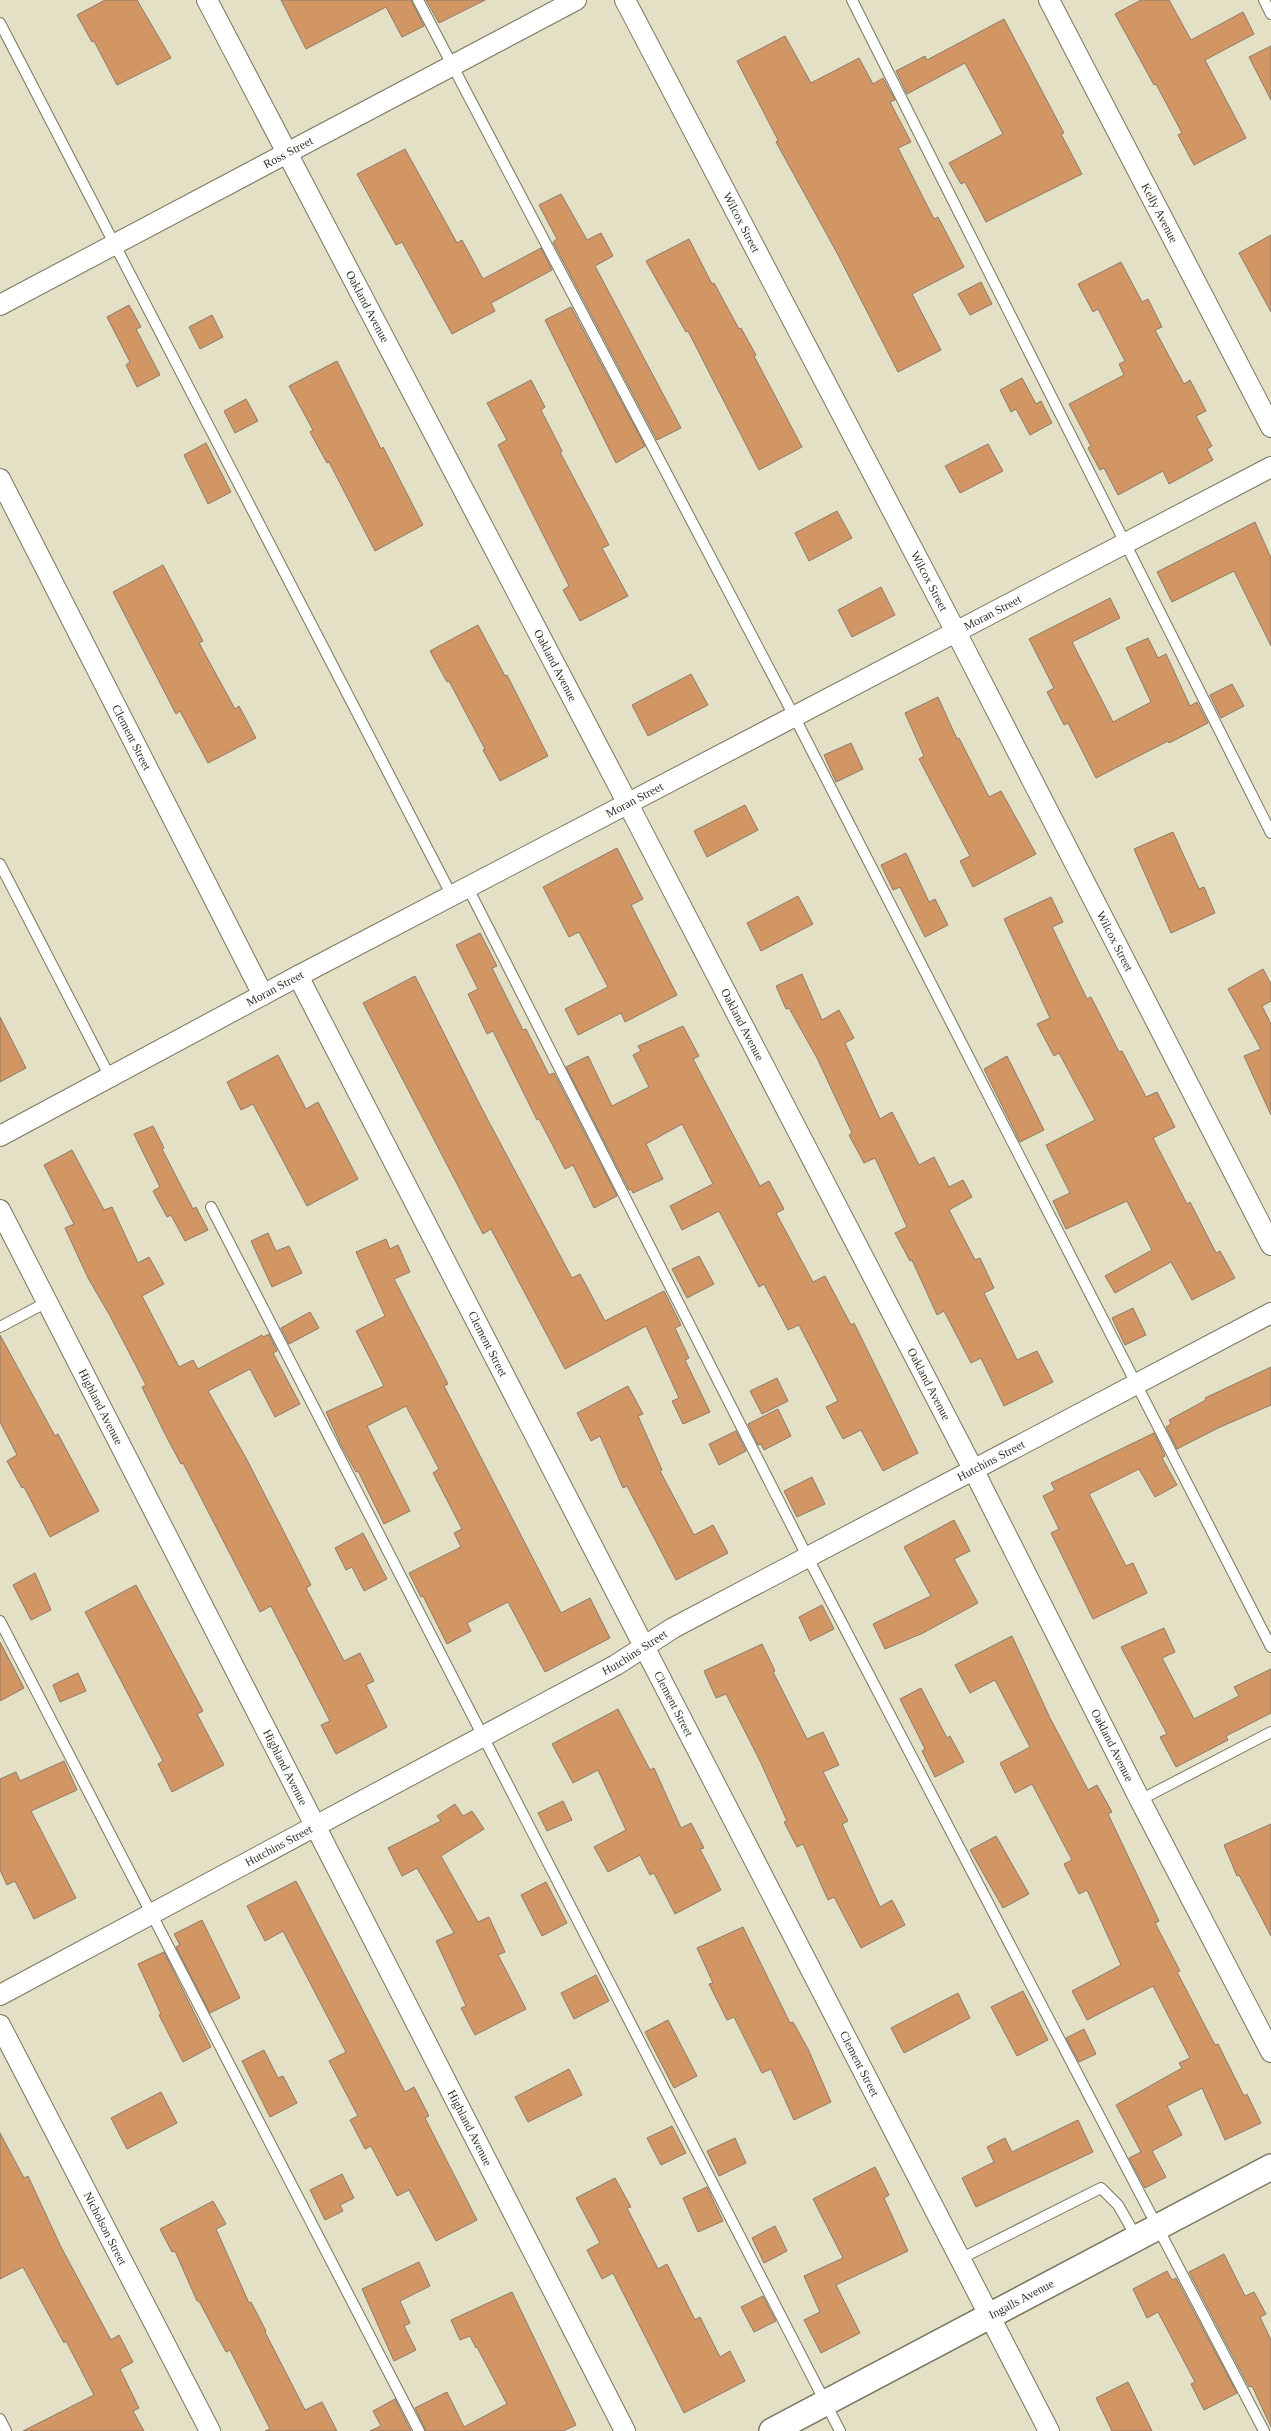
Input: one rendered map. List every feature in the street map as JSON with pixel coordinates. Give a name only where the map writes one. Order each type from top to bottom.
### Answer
[{"type":"street","name":"Oakland Avenue","points":[[208,0],[286,154],[628,804],[973,1469],[1140,1800],[1271,2052]]},
{"type":"street","name":"Ross Street","points":[[0,305],[576,0]]},
{"type":"street","name":"Wilcox Street","points":[[625,0],[956,632],[1271,1246]]},
{"type":"street","name":"Kelly Avenue","points":[[1049,0],[1271,427]]},
{"type":"street","name":"Moran Street","points":[[0,1136],[298,976],[1271,467]]},
{"type":"street","name":"Clement Street","points":[[0,479],[263,995]]},
{"type":"street","name":"Clement Street","points":[[298,976],[1049,2431]]},
{"type":"street","name":"Highland Avenue","points":[[0,1210],[625,2431]]},
{"type":"street","name":"Hutchins Street","points":[[0,1995],[616,1665],[673,1628],[1271,1313]]},
{"type":"street","name":"Nicholson Street","points":[[0,2025],[210,2431]]},
{"type":"street","name":"Ingalls Avenue","points":[[772,2431],[1271,2167]]},
{"type":"lane","points":[[418,0],[794,716],[1271,1647]]},
{"type":"lane","points":[[852,0],[1271,833]]},
{"type":"lane","points":[[1264,0],[1271,14]]},
{"type":"lane","points":[[0,23],[114,244],[460,892],[808,1556],[1147,2233],[1264,2431]]},
{"type":"lane","points":[[0,864],[110,1077]]},
{"type":"lane","points":[[211,1207],[840,2431]]},
{"type":"lane","points":[[0,1327],[47,1302]]},
{"type":"lane","points":[[0,1621],[153,1913],[419,2431]]},
{"type":"lane","points":[[1140,1800],[1271,1732]]},
{"type":"lane","points":[[960,2259],[1101,2188],[1147,2233]]},
{"type":"lane","points":[[0,2419],[6,2431]]},
{"type":"building","points":[[105,0],[137,0],[171,58],[117,85],[94,41],[92,42],[77,15]]},
{"type":"building","points":[[281,0],[411,0],[424,26],[402,37],[386,7],[306,49]]},
{"type":"building","points":[[426,0],[485,0],[439,23]]},
{"type":"building","points":[[1141,0],[1169,0],[1191,40],[1243,12],[1254,34],[1205,60],[1246,138],[1194,165],[1178,135],[1182,133],[1115,14]]},
{"type":"building","points":[[1004,19],[1064,133],[1061,134],[1082,174],[986,222],[965,182],[961,184],[949,163],[1003,134],[965,63],[907,94],[896,71],[925,56],[927,60]]},
{"type":"building","points":[[785,36],[811,83],[859,58],[873,84],[883,78],[895,100],[890,102],[911,142],[898,148],[934,219],[938,217],[964,267],[912,294],[941,350],[898,372],[836,251],[776,142],[778,140],[737,61]]},
{"type":"building","points":[[1271,46],[1271,100],[1249,57]]},
{"type":"building","points":[[405,149],[457,243],[462,240],[483,279],[541,248],[552,270],[491,303],[495,311],[452,334],[402,242],[396,245],[357,174]]},
{"type":"building","points":[[561,194],[587,240],[601,233],[613,256],[595,266],[681,428],[657,440],[553,242],[557,239],[539,205]]},
{"type":"building","points":[[1271,235],[1271,312],[1239,253]]},
{"type":"building","points":[[689,239],[712,284],[714,283],[739,329],[741,328],[756,355],[754,356],[802,447],[759,470],[688,331],[686,332],[646,261]]},
{"type":"building","points":[[1121,262],[1142,302],[1148,299],[1162,327],[1155,330],[1184,384],[1190,380],[1206,411],[1196,416],[1212,446],[1207,449],[1213,460],[1169,484],[1163,471],[1118,495],[1104,468],[1100,470],[1088,448],[1091,446],[1069,404],[1124,375],[1119,364],[1125,361],[1098,309],[1093,312],[1078,284]]},
{"type":"building","points":[[981,282],[992,304],[970,315],[958,294]]},
{"type":"building","points":[[129,305],[141,327],[136,329],[160,375],[137,387],[126,365],[130,362],[107,317]]},
{"type":"building","points":[[571,307],[645,446],[616,463],[545,320]]},
{"type":"building","points":[[212,315],[223,337],[200,349],[189,327]]},
{"type":"building","points":[[337,361],[381,449],[383,447],[423,525],[375,551],[329,462],[327,463],[310,432],[313,430],[289,386]]},
{"type":"building","points":[[1022,378],[1036,404],[1041,401],[1052,423],[1030,435],[1016,409],[1011,412],[1000,390]]},
{"type":"building","points":[[531,380],[545,407],[541,410],[562,451],[560,452],[609,545],[602,548],[628,596],[580,621],[563,590],[569,586],[498,445],[507,440],[487,403]]},
{"type":"building","points":[[246,399],[258,421],[235,433],[224,411]]},
{"type":"building","points":[[206,443],[231,492],[208,504],[184,455]]},
{"type":"building","points":[[988,444],[1003,471],[960,493],[945,466]]},
{"type":"building","points":[[837,511],[852,538],[809,561],[795,533]]},
{"type":"building","points":[[1255,522],[1271,558],[1271,646],[1234,571],[1172,602],[1157,572]]},
{"type":"building","points":[[163,565],[203,641],[199,643],[235,709],[239,706],[256,738],[208,763],[180,711],[176,714],[113,592]]},
{"type":"building","points":[[881,587],[895,615],[852,637],[838,610]]},
{"type":"building","points":[[1110,598],[1120,618],[1072,642],[1113,722],[1151,702],[1126,648],[1148,638],[1158,658],[1166,654],[1190,706],[1197,702],[1208,723],[1096,778],[1068,723],[1064,725],[1047,692],[1054,688],[1029,639]]},
{"type":"building","points":[[478,625],[505,676],[507,675],[548,756],[500,781],[449,681],[447,682],[430,651]]},
{"type":"building","points":[[691,674],[708,705],[648,736],[632,705]]},
{"type":"building","points":[[1232,684],[1244,706],[1221,718],[1210,695]]},
{"type":"building","points":[[938,697],[957,739],[959,738],[989,797],[1001,791],[1036,854],[973,887],[960,861],[970,856],[919,759],[924,756],[905,713]]},
{"type":"building","points":[[851,743],[863,769],[836,782],[824,755]]},
{"type":"building","points":[[745,805],[758,830],[707,857],[694,831]]},
{"type":"building","points":[[1173,832],[1199,889],[1204,887],[1215,913],[1171,933],[1134,849]]},
{"type":"building","points":[[617,848],[643,899],[631,905],[677,995],[625,1022],[621,1013],[578,1035],[565,1009],[608,987],[579,932],[569,937],[543,887]]},
{"type":"building","points":[[906,853],[929,902],[935,899],[948,925],[925,937],[900,887],[893,890],[881,865]]},
{"type":"building","points":[[798,896],[813,924],[761,951],[747,923]]},
{"type":"building","points":[[1051,897],[1063,922],[1052,927],[1087,999],[1091,997],[1119,1052],[1122,1051],[1146,1097],[1157,1092],[1175,1127],[1153,1138],[1187,1204],[1190,1202],[1216,1253],[1220,1251],[1235,1278],[1192,1300],[1171,1262],[1115,1293],[1105,1276],[1152,1250],[1127,1201],[1066,1229],[1053,1201],[1070,1193],[1046,1145],[1095,1120],[1059,1053],[1054,1056],[1037,1024],[1050,1018],[1004,919]]},
{"type":"building","points":[[480,933],[497,966],[492,968],[523,1030],[526,1029],[549,1075],[554,1073],[617,1196],[594,1208],[573,1165],[565,1169],[539,1119],[537,1120],[493,1031],[487,1034],[468,994],[478,989],[456,945]]},
{"type":"building","points":[[1263,969],[1271,984],[1271,1001],[1262,1006],[1271,1024],[1271,1115],[1244,1056],[1261,1049],[1228,989]]},
{"type":"building","points":[[802,974],[822,1020],[839,1010],[854,1038],[845,1043],[880,1119],[892,1112],[919,1165],[934,1157],[949,1187],[963,1180],[972,1197],[949,1210],[975,1260],[980,1258],[994,1288],[984,1293],[1017,1360],[1037,1351],[1053,1382],[1004,1406],[981,1358],[971,1363],[944,1311],[937,1315],[912,1260],[910,1261],[895,1233],[907,1227],[875,1158],[864,1163],[849,1135],[852,1133],[817,1058],[789,1008],[786,1009],[776,986]]},
{"type":"building","points":[[415,976],[481,1107],[572,1278],[580,1274],[605,1321],[664,1291],[681,1325],[675,1328],[689,1358],[685,1360],[710,1412],[683,1424],[672,1401],[679,1398],[646,1326],[565,1369],[491,1229],[483,1234],[363,1003]]},
{"type":"building","points":[[0,1017],[26,1068],[0,1082]]},
{"type":"building","points":[[683,1026],[699,1056],[693,1059],[760,1186],[769,1181],[784,1209],[776,1213],[813,1282],[825,1276],[851,1325],[854,1323],[918,1453],[883,1471],[861,1430],[843,1439],[826,1407],[838,1401],[799,1325],[788,1330],[764,1284],[759,1287],[719,1211],[682,1230],[670,1206],[713,1184],[682,1124],[646,1144],[663,1179],[633,1193],[631,1189],[629,1190],[566,1067],[588,1056],[612,1106],[649,1087],[633,1055],[641,1051],[638,1046]]},
{"type":"building","points":[[278,1055],[306,1109],[318,1102],[358,1179],[307,1206],[253,1104],[241,1110],[227,1082]]},
{"type":"building","points":[[1007,1056],[1044,1130],[1020,1142],[984,1069]]},
{"type":"building","points":[[153,1126],[164,1148],[162,1149],[193,1209],[196,1207],[208,1230],[185,1241],[171,1215],[167,1217],[153,1191],[160,1187],[134,1134]]},
{"type":"building","points":[[72,1150],[104,1210],[112,1207],[138,1263],[149,1257],[164,1284],[142,1296],[179,1367],[193,1360],[198,1369],[262,1335],[263,1337],[269,1334],[277,1351],[273,1353],[300,1404],[275,1417],[250,1369],[208,1391],[246,1458],[311,1585],[306,1588],[344,1661],[360,1653],[374,1681],[366,1685],[387,1727],[336,1754],[321,1725],[330,1721],[271,1606],[260,1612],[183,1463],[181,1464],[166,1436],[142,1387],[146,1385],[88,1278],[65,1228],[74,1224],[44,1165]]},
{"type":"building","points":[[268,1233],[276,1251],[289,1246],[302,1273],[272,1287],[251,1241]]},
{"type":"building","points":[[386,1239],[390,1249],[398,1245],[410,1272],[394,1279],[448,1384],[444,1386],[561,1613],[590,1598],[610,1638],[545,1672],[508,1602],[467,1623],[471,1631],[447,1644],[423,1596],[421,1597],[409,1573],[461,1547],[454,1533],[462,1529],[433,1473],[439,1469],[406,1406],[367,1426],[410,1511],[384,1524],[358,1471],[356,1472],[341,1445],[326,1412],[384,1386],[356,1331],[385,1316],[356,1252]]},
{"type":"building","points":[[699,1256],[714,1284],[687,1298],[672,1269]]},
{"type":"building","points":[[1133,1308],[1146,1335],[1125,1345],[1112,1318]]},
{"type":"building","points":[[310,1312],[319,1328],[289,1344],[281,1328]]},
{"type":"building","points":[[0,1335],[55,1436],[58,1434],[99,1511],[50,1537],[24,1487],[22,1488],[7,1461],[17,1455],[0,1422]]},
{"type":"building","points":[[1271,1367],[1271,1405],[1218,1428],[1177,1449],[1166,1427],[1171,1424],[1169,1420],[1206,1400],[1205,1398]]},
{"type":"building","points":[[777,1378],[788,1401],[762,1414],[750,1391]]},
{"type":"building","points":[[628,1386],[643,1414],[638,1416],[662,1470],[660,1471],[694,1535],[713,1525],[728,1553],[676,1580],[627,1486],[623,1488],[600,1436],[591,1441],[577,1413]]},
{"type":"building","points":[[778,1409],[791,1436],[764,1450],[761,1444],[758,1445],[748,1424]]},
{"type":"building","points":[[736,1431],[746,1451],[719,1465],[709,1444]]},
{"type":"building","points":[[1154,1433],[1165,1456],[1162,1458],[1177,1485],[1155,1497],[1139,1469],[1089,1494],[1126,1566],[1133,1563],[1147,1593],[1093,1619],[1051,1533],[1059,1529],[1043,1496],[1055,1490],[1051,1483]]},
{"type":"building","points":[[812,1477],[825,1504],[797,1517],[784,1491]]},
{"type":"building","points":[[954,1520],[970,1551],[954,1559],[978,1603],[923,1633],[885,1649],[873,1624],[931,1596],[904,1547]]},
{"type":"building","points":[[363,1533],[387,1579],[364,1591],[352,1567],[346,1570],[335,1548]]},
{"type":"building","points":[[35,1573],[51,1610],[31,1620],[13,1585]]},
{"type":"building","points":[[136,1585],[203,1711],[197,1714],[224,1765],[172,1792],[158,1764],[163,1761],[85,1612]]},
{"type":"building","points":[[822,1605],[834,1629],[810,1641],[799,1617]]},
{"type":"building","points":[[1164,1628],[1175,1652],[1162,1658],[1194,1719],[1239,1696],[1234,1687],[1271,1669],[1271,1713],[1226,1736],[1228,1740],[1176,1767],[1160,1737],[1167,1734],[1121,1647]]},
{"type":"building","points":[[1012,1636],[1050,1718],[1088,1790],[1097,1785],[1112,1812],[1108,1814],[1159,1921],[1155,1923],[1180,1971],[1177,1972],[1215,2045],[1218,2044],[1244,2096],[1247,2094],[1261,2123],[1225,2140],[1202,2088],[1167,2106],[1182,2135],[1152,2151],[1166,2177],[1145,2188],[1129,2158],[1141,2152],[1116,2105],[1182,2068],[1179,2063],[1190,2058],[1153,1986],[1087,2020],[1072,1991],[1121,1965],[1087,1890],[1079,1894],[1064,1864],[1072,1860],[1032,1784],[1015,1793],[1000,1763],[1030,1747],[995,1680],[970,1693],[955,1665]]},
{"type":"building","points":[[0,1642],[24,1688],[0,1701]]},
{"type":"building","points":[[762,1644],[775,1671],[773,1672],[807,1739],[823,1732],[839,1765],[823,1772],[848,1821],[842,1824],[880,1907],[892,1900],[905,1925],[861,1948],[834,1897],[828,1900],[803,1844],[797,1847],[784,1822],[787,1821],[760,1761],[726,1694],[716,1698],[704,1671]]},
{"type":"building","points":[[78,1673],[86,1691],[60,1702],[53,1685]]},
{"type":"building","points":[[921,1688],[947,1738],[950,1736],[964,1762],[935,1777],[922,1751],[925,1749],[900,1699]]},
{"type":"building","points":[[618,1709],[650,1770],[654,1768],[681,1828],[691,1823],[704,1848],[700,1849],[721,1890],[675,1914],[654,1873],[650,1875],[640,1855],[608,1872],[594,1847],[626,1830],[598,1770],[573,1783],[552,1744]]},
{"type":"building","points":[[64,1761],[77,1790],[31,1811],[76,1898],[34,1919],[15,1881],[7,1885],[0,1870],[0,1779],[16,1772],[20,1781]]},
{"type":"building","points":[[563,1801],[572,1820],[547,1831],[538,1813]]},
{"type":"building","points":[[455,1804],[463,1816],[472,1811],[484,1829],[441,1856],[478,1922],[489,1917],[505,1952],[498,1955],[526,2009],[475,2035],[461,2008],[466,2006],[436,1941],[454,1933],[417,1868],[402,1876],[388,1848],[441,1821],[437,1816]]},
{"type":"building","points":[[1271,1824],[1271,1936],[1239,1875],[1237,1876],[1224,1845]]},
{"type":"building","points":[[996,1836],[1029,1894],[1003,1908],[970,1850]]},
{"type":"building","points":[[296,1881],[405,2092],[414,2087],[429,2116],[425,2118],[477,2220],[436,2241],[409,2190],[397,2196],[371,2146],[365,2149],[350,2120],[358,2116],[329,2061],[346,2052],[283,1931],[265,1941],[247,1906]]},
{"type":"building","points":[[546,1882],[567,1923],[542,1936],[521,1895]]},
{"type":"building","points":[[202,1920],[240,1998],[210,2013],[176,1947],[180,1945],[174,1934]]},
{"type":"building","points":[[743,1927],[790,2023],[793,2022],[808,2049],[831,2102],[794,2120],[771,2069],[762,2073],[734,2017],[727,2020],[709,1984],[713,1983],[697,1948]]},
{"type":"building","points":[[164,1952],[211,2047],[183,2062],[159,2015],[161,2014],[138,1964]]},
{"type":"building","points":[[596,1975],[609,2001],[574,2019],[561,1993]]},
{"type":"building","points":[[1023,1991],[1048,2040],[1017,2056],[991,2007]]},
{"type":"building","points":[[958,1993],[970,2018],[904,2053],[891,2028]]},
{"type":"building","points":[[668,2020],[697,2076],[674,2088],[645,2032]]},
{"type":"building","points":[[1084,2029],[1096,2054],[1079,2062],[1066,2038]]},
{"type":"building","points":[[264,2050],[278,2078],[283,2076],[297,2103],[270,2117],[242,2061]]},
{"type":"building","points":[[569,2069],[582,2095],[528,2122],[515,2097]]},
{"type":"building","points":[[161,2092],[177,2123],[127,2149],[111,2118]]},
{"type":"building","points":[[1078,2120],[1093,2152],[976,2207],[962,2178],[994,2162],[987,2147],[1005,2138],[1012,2152]]},
{"type":"building","points":[[672,2126],[686,2153],[661,2165],[647,2138]]},
{"type":"building","points":[[0,2133],[24,2178],[28,2176],[61,2247],[111,2340],[119,2335],[133,2362],[120,2369],[139,2408],[133,2411],[144,2431],[23,2431],[94,2395],[66,2341],[64,2343],[23,2267],[0,2279]]},
{"type":"building","points":[[735,2138],[746,2163],[719,2176],[707,2151]]},
{"type":"building","points":[[875,2167],[889,2195],[884,2198],[908,2251],[836,2285],[860,2333],[821,2353],[804,2320],[820,2312],[804,2276],[843,2258],[813,2199]]},
{"type":"building","points":[[342,2174],[354,2198],[340,2205],[343,2211],[325,2220],[310,2190]]},
{"type":"building","points":[[615,2178],[631,2207],[627,2208],[658,2269],[667,2264],[695,2320],[700,2317],[720,2357],[730,2351],[745,2381],[684,2413],[613,2273],[602,2279],[587,2250],[600,2243],[576,2198]]},
{"type":"building","points":[[707,2187],[723,2221],[698,2232],[683,2198]]},
{"type":"building","points":[[213,2201],[226,2224],[216,2229],[249,2303],[251,2302],[305,2410],[322,2402],[337,2431],[265,2431],[270,2429],[230,2350],[226,2352],[199,2301],[197,2301],[175,2251],[172,2252],[160,2229]]},
{"type":"building","points":[[775,2226],[787,2251],[764,2263],[752,2238]]},
{"type":"building","points":[[1224,2254],[1245,2296],[1254,2292],[1266,2314],[1260,2317],[1271,2340],[1271,2427],[1252,2386],[1249,2387],[1189,2272]]},
{"type":"building","points":[[419,2262],[430,2286],[400,2301],[410,2323],[404,2326],[416,2350],[394,2361],[362,2289]]},
{"type":"building","points":[[1167,2271],[1172,2280],[1176,2278],[1237,2393],[1204,2410],[1191,2384],[1195,2382],[1158,2312],[1147,2318],[1133,2289]]},
{"type":"building","points":[[512,2292],[576,2425],[563,2431],[426,2431],[415,2408],[447,2392],[464,2427],[507,2404],[470,2336],[460,2340],[451,2320]]},
{"type":"building","points":[[763,2296],[776,2321],[754,2332],[741,2307]]},
{"type":"building","points":[[1128,2382],[1152,2431],[1112,2431],[1096,2398]]},
{"type":"building","points":[[395,2399],[411,2431],[370,2431],[381,2426],[373,2411]]}]
